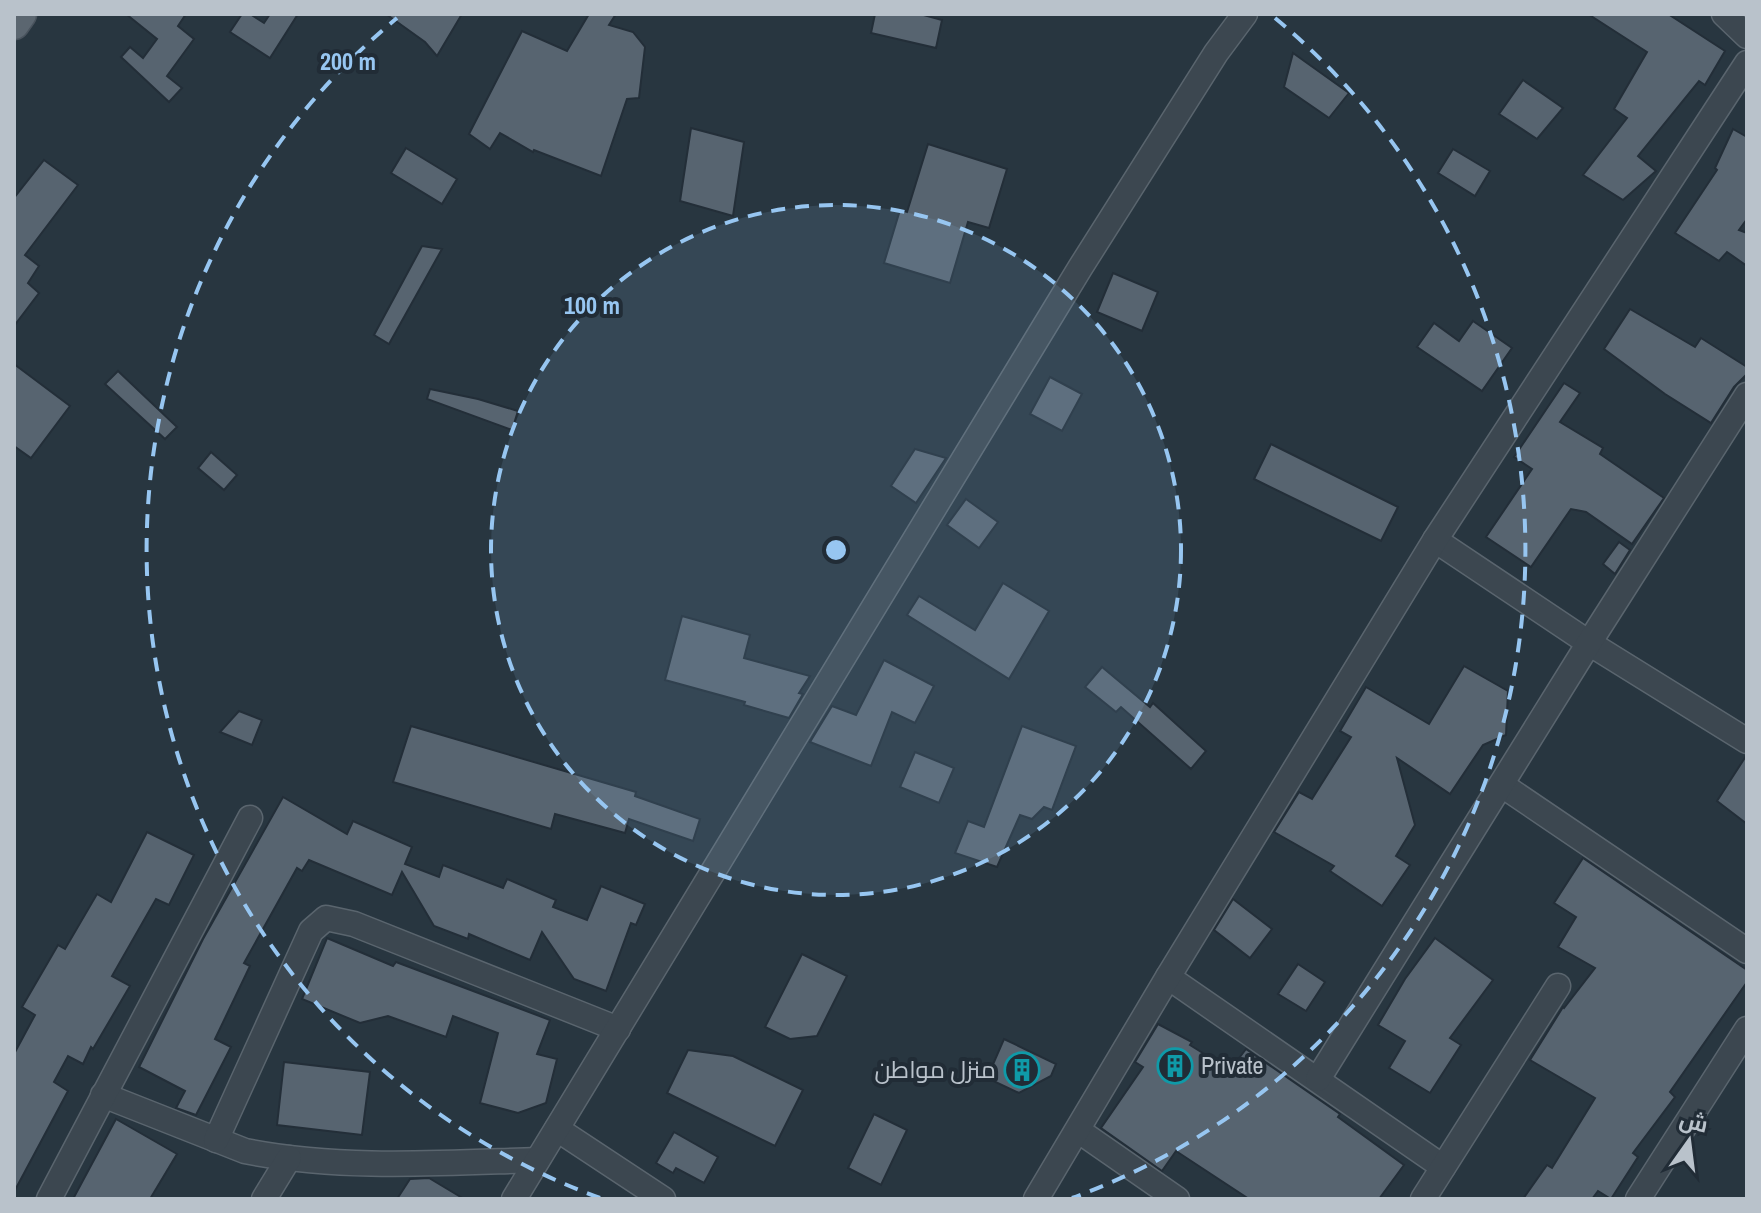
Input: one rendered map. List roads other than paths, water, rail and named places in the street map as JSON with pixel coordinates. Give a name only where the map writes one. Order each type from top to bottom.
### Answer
[{"type":"main road","points":[[14,24],[21,14]]},
{"type":"street","points":[[514,1199],[1080,268],[1216,53],[1245,14]]},
{"type":"street","points":[[1724,14],[1747,36]]},
{"type":"street","points":[[1036,1199],[1435,540],[1747,63]]},
{"type":"street","points":[[1318,1079],[1747,395]]},
{"type":"street","points":[[1435,540],[1589,643],[1747,741]]},
{"type":"street","points":[[1502,785],[1747,951]]},
{"type":"street","points":[[49,1199],[250,818]]},
{"type":"street","points":[[216,1140],[311,931],[326,918],[354,924],[618,1029]]},
{"type":"street","points":[[1168,977],[1443,1167]]},
{"type":"street","points":[[1423,1199],[1558,986]]},
{"type":"street","points":[[1638,1199],[1747,1029]]},
{"type":"street","points":[[103,1095],[245,1151],[289,1158],[396,1165],[537,1160]]},
{"type":"street","points":[[557,1129],[663,1199]]},
{"type":"street","points":[[1079,1131],[1177,1199]]},
{"type":"street","points":[[264,1199],[289,1158]]},
{"type":"place","name":"Private","points":[[1175,1066]]},
{"type":"place","name":"منزل مواطن","points":[[1022,1070]]}]
